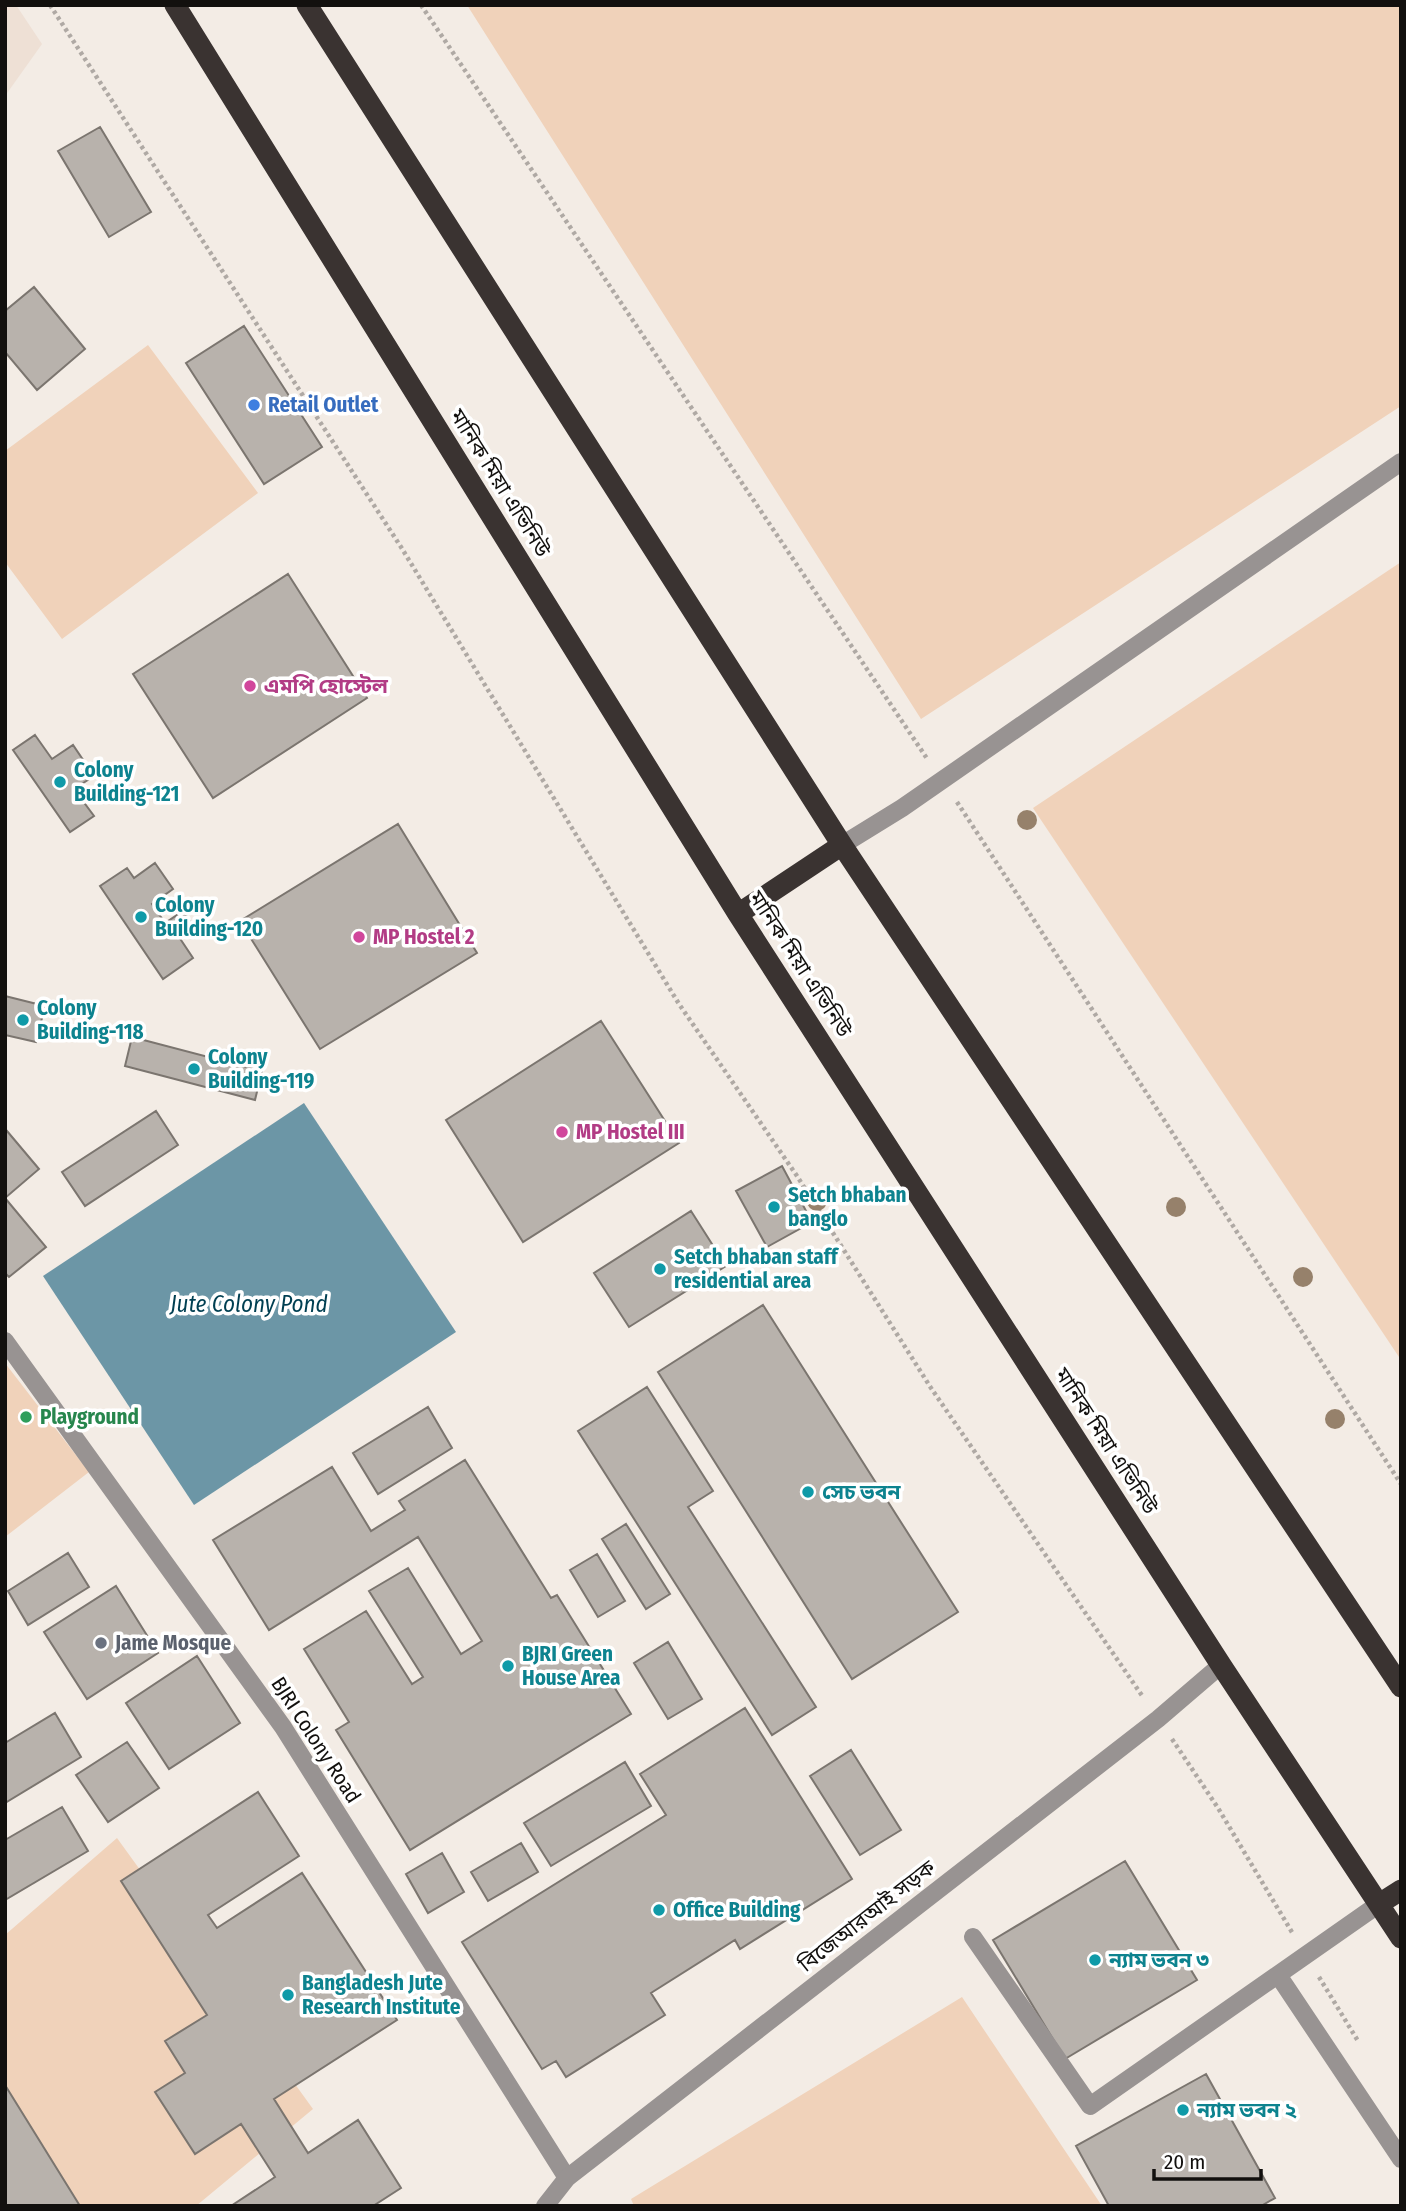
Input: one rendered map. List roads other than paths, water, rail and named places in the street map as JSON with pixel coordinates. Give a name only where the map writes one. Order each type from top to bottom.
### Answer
[{"type":"highway","name":"মানিক মিয়া এভিনিউ","points":[[176,5],[738,914],[1221,1665],[1401,1938]]},
{"type":"highway","points":[[307,5],[842,845],[1401,1688]]},
{"type":"highway","points":[[738,914],[842,845]]},
{"type":"highway","points":[[1379,1904],[1401,1890]]},
{"type":"street","points":[[842,845],[1401,462]]},
{"type":"street","name":"BJRI Colony Road","points":[[5,1341],[283,1727],[567,2178]]},
{"type":"street","name":"বিজেআরআই সড়ক","points":[[545,2206],[567,2178],[1158,1719],[1221,1665]]},
{"type":"street","points":[[973,1937],[1090,2106],[1379,1904]]},
{"type":"street","points":[[1278,1975],[1401,2159]]},
{"type":"water","name":"Jute Colony Pond","points":[[304,1103],[456,1332],[194,1505],[43,1276]]},
{"type":"place","name":"Retail Outlet","points":[[254,405]]},
{"type":"place","name":"এমপি হোস্টেল","points":[[250,686]]},
{"type":"place","name":"Colony Building-121","points":[[60,782]]},
{"type":"place","name":"Colony Building-120","points":[[141,917]]},
{"type":"place","name":"MP Hostel 2","points":[[359,937]]},
{"type":"place","name":"Colony Building-118","points":[[23,1020]]},
{"type":"place","name":"Colony Building-119","points":[[194,1069]]},
{"type":"place","name":"MP Hostel III","points":[[562,1132]]},
{"type":"place","name":"Setch bhaban banglo","points":[[774,1207]]},
{"type":"place","name":"Setch bhaban staff residential area","points":[[660,1269]]},
{"type":"place","name":"Playground","points":[[26,1417]]},
{"type":"place","name":"সেচ ভবন","points":[[808,1492]]},
{"type":"place","name":"Jame Mosque","points":[[101,1643]]},
{"type":"place","name":"BJRI Green House Area","points":[[508,1666]]},
{"type":"place","name":"Office Building","points":[[659,1910]]},
{"type":"place","name":"ন্যাম ভবন ৩","points":[[1095,1960]]},
{"type":"place","name":"Bangladesh Jute Research Institute","points":[[288,1995]]},
{"type":"place","name":"ন্যাম ভবন ২","points":[[1183,2110]]}]
